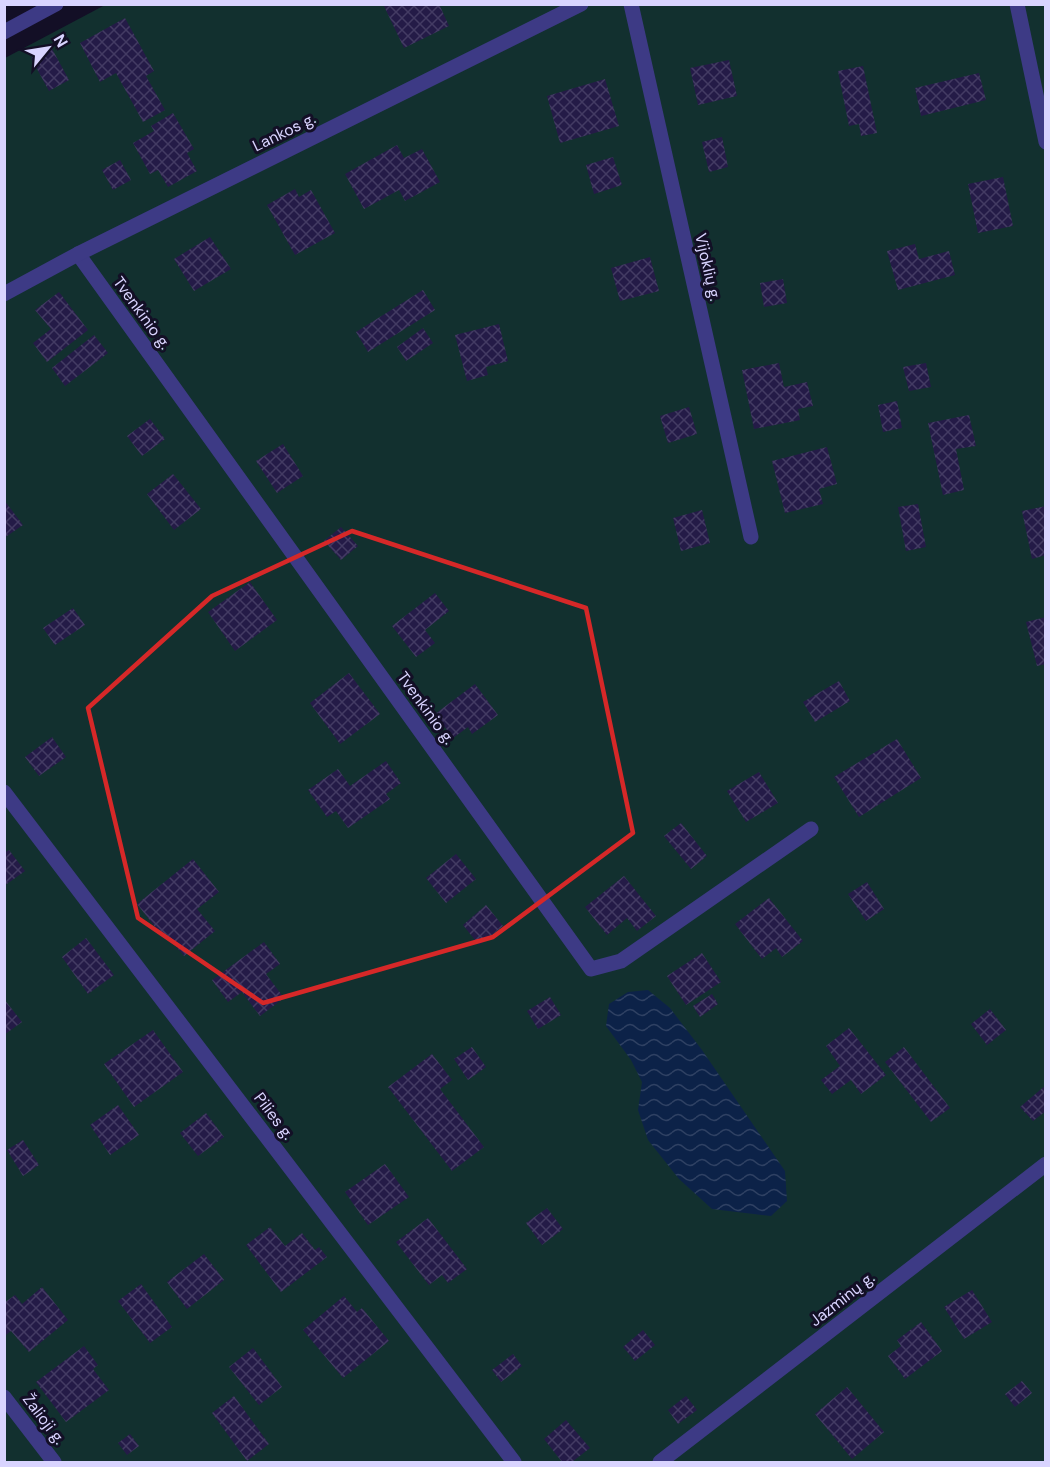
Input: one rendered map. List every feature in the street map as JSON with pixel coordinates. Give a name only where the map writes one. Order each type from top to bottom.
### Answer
[{"type":"street","points":[[4,32],[56,4]]},
{"type":"street","name":"Lankos g.","points":[[4,294],[78,254],[581,4]]},
{"type":"street","name":"Vijoklių g.","points":[[631,4],[751,537]]},
{"type":"street","points":[[1017,4],[1046,142]]},
{"type":"street","name":"Tvenkinio g.","points":[[78,254],[591,969],[621,961],[811,829]]},
{"type":"street","name":"Pilies g.","points":[[4,792],[514,1462]]},
{"type":"street","name":"Jazminų g.","points":[[660,1462],[1046,1164]]},
{"type":"street","name":"Žalioji g.","points":[[4,1397],[54,1462]]},
{"type":"highlighted area","points":[[352,531],[586,608],[633,833],[493,937],[263,1003],[138,918],[88,708],[212,596]]},
{"type":"green space","points":[[105,5],[1045,5],[1045,1462],[5,1462],[5,58]]},
{"type":"water","points":[[648,990],[670,1008],[702,1050],[785,1171],[787,1201],[771,1216],[712,1209],[679,1179],[648,1140],[638,1110],[642,1082],[631,1060],[606,1026],[609,1004],[628,992]]},
{"type":"building","points":[[383,4],[439,4],[449,26],[404,48]]},
{"type":"building","points":[[125,18],[154,71],[146,76],[165,110],[143,122],[116,73],[100,82],[80,43]]},
{"type":"building","points":[[51,47],[69,80],[49,91],[31,58]]},
{"type":"building","points":[[729,60],[737,96],[698,105],[690,68]]},
{"type":"building","points":[[863,66],[877,133],[861,136],[859,124],[849,126],[838,71]]},
{"type":"building","points":[[979,73],[986,100],[921,116],[915,88]]},
{"type":"building","points":[[605,79],[619,126],[560,143],[547,96]]},
{"type":"building","points":[[173,113],[194,149],[187,153],[197,171],[168,187],[158,170],[150,174],[133,143],[154,131],[151,126]]},
{"type":"building","points":[[722,137],[728,167],[709,172],[702,142]]},
{"type":"building","points":[[397,145],[404,158],[422,149],[440,182],[405,201],[399,190],[364,209],[345,174]]},
{"type":"building","points":[[613,157],[622,185],[594,194],[586,165]]},
{"type":"building","points":[[120,160],[131,180],[113,190],[102,170]]},
{"type":"building","points":[[1003,177],[1013,226],[978,233],[968,184]]},
{"type":"building","points":[[295,189],[299,197],[311,190],[335,233],[295,255],[267,205]]},
{"type":"building","points":[[210,237],[231,269],[194,291],[174,259]]},
{"type":"building","points":[[915,244],[919,259],[949,251],[955,275],[898,290],[887,251]]},
{"type":"building","points":[[650,257],[659,291],[620,301],[611,268]]},
{"type":"building","points":[[783,279],[787,303],[764,307],[760,283]]},
{"type":"building","points":[[423,290],[435,310],[368,352],[356,332]]},
{"type":"building","points":[[59,292],[88,330],[47,362],[33,343],[51,329],[35,310]]},
{"type":"building","points":[[499,324],[508,361],[486,367],[488,375],[467,381],[455,335]]},
{"type":"building","points":[[423,328],[433,343],[406,361],[397,347]]},
{"type":"building","points":[[94,335],[108,353],[65,386],[52,368]]},
{"type":"building","points":[[779,363],[784,387],[807,382],[813,406],[798,409],[800,420],[754,429],[742,370]]},
{"type":"building","points":[[926,363],[931,387],[909,391],[903,367]]},
{"type":"building","points":[[897,401],[902,428],[883,432],[878,405]]},
{"type":"building","points":[[689,407],[697,434],[668,443],[660,416]]},
{"type":"building","points":[[969,415],[976,446],[956,449],[964,490],[943,495],[928,423]]},
{"type":"building","points":[[150,419],[165,439],[142,456],[127,436]]},
{"type":"building","points":[[283,444],[303,476],[277,493],[256,461]]},
{"type":"building","points":[[827,447],[837,484],[819,489],[823,504],[785,513],[772,461]]},
{"type":"building","points":[[173,474],[201,509],[174,530],[147,494]]},
{"type":"building","points":[[4,500],[23,525],[4,538]]},
{"type":"building","points":[[918,504],[926,547],[906,551],[898,507]]},
{"type":"building","points":[[1046,506],[1046,555],[1032,559],[1022,511]]},
{"type":"building","points":[[702,510],[710,543],[681,551],[673,518]]},
{"type":"building","points":[[341,527],[358,546],[341,560],[324,541]]},
{"type":"building","points":[[250,582],[277,620],[235,651],[208,612]]},
{"type":"building","points":[[435,593],[449,611],[425,630],[435,643],[416,657],[392,626]]},
{"type":"building","points":[[73,608],[85,625],[55,645],[43,628]]},
{"type":"building","points":[[1046,617],[1046,664],[1037,666],[1026,622]]},
{"type":"building","points":[[349,673],[380,714],[340,744],[310,703]]},
{"type":"building","points":[[839,681],[850,701],[815,722],[803,702]]},
{"type":"building","points":[[475,684],[498,715],[472,734],[468,727],[453,738],[435,714]]},
{"type":"building","points":[[52,737],[66,757],[39,776],[25,757]]},
{"type":"building","points":[[897,739],[921,778],[859,817],[834,777]]},
{"type":"building","points":[[386,761],[401,783],[386,794],[390,799],[348,828],[336,811],[327,817],[308,790],[338,769],[350,786]]},
{"type":"building","points":[[759,772],[778,803],[746,822],[727,791]]},
{"type":"building","points":[[681,823],[707,856],[691,869],[664,836]]},
{"type":"building","points":[[9,850],[25,871],[4,886],[4,853]]},
{"type":"building","points":[[456,854],[476,879],[446,903],[426,878]]},
{"type":"building","points":[[193,859],[219,892],[197,909],[215,931],[184,956],[166,934],[163,937],[137,904]]},
{"type":"building","points":[[624,876],[656,916],[637,931],[627,918],[607,935],[585,907]]},
{"type":"building","points":[[867,882],[884,909],[866,921],[848,894]]},
{"type":"building","points":[[769,898],[803,941],[782,957],[776,948],[762,959],[735,924]]},
{"type":"building","points":[[486,905],[503,926],[479,945],[463,925]]},
{"type":"building","points":[[86,938],[114,975],[88,994],[62,957]]},
{"type":"building","points":[[264,942],[280,964],[266,974],[284,998],[260,1016],[242,992],[228,1002],[212,980]]},
{"type":"building","points":[[702,953],[721,982],[686,1005],[667,976]]},
{"type":"building","points":[[712,994],[718,1004],[700,1017],[693,1006]]},
{"type":"building","points":[[550,997],[561,1015],[538,1029],[527,1011]]},
{"type":"building","points":[[4,999],[22,1022],[4,1035]]},
{"type":"building","points":[[990,1009],[1006,1030],[987,1045],[971,1024]]},
{"type":"building","points":[[849,1028],[886,1075],[861,1094],[851,1080],[832,1094],[821,1080],[840,1066],[826,1046]]},
{"type":"building","points":[[153,1030],[183,1072],[134,1107],[104,1064]]},
{"type":"building","points":[[472,1047],[486,1067],[468,1080],[454,1059]]},
{"type":"building","points":[[904,1047],[950,1108],[931,1122],[885,1062]]},
{"type":"building","points":[[432,1054],[452,1080],[440,1089],[484,1147],[452,1171],[388,1087]]},
{"type":"building","points":[[1046,1085],[1046,1111],[1033,1121],[1020,1107]]},
{"type":"building","points":[[118,1105],[139,1135],[110,1155],[90,1125]]},
{"type":"building","points":[[206,1113],[224,1137],[198,1156],[180,1133]]},
{"type":"building","points":[[23,1140],[39,1165],[23,1176],[7,1150]]},
{"type":"building","points":[[385,1164],[409,1197],[368,1225],[345,1192]]},
{"type":"building","points":[[547,1208],[563,1229],[542,1245],[526,1223]]},
{"type":"building","points":[[428,1218],[467,1269],[448,1283],[442,1275],[429,1285],[396,1242]]},
{"type":"building","points":[[270,1227],[285,1246],[302,1233],[315,1250],[319,1247],[327,1257],[281,1292],[246,1245]]},
{"type":"building","points":[[204,1254],[224,1280],[187,1309],[167,1282]]},
{"type":"building","points":[[141,1284],[172,1327],[150,1343],[118,1301]]},
{"type":"building","points":[[42,1287],[68,1320],[29,1352],[11,1331],[4,1334],[4,1303],[15,1295],[22,1304]]},
{"type":"building","points":[[972,1290],[992,1322],[964,1339],[944,1307]]},
{"type":"building","points":[[344,1296],[357,1312],[362,1308],[389,1341],[343,1378],[303,1330]]},
{"type":"building","points":[[921,1322],[942,1351],[905,1379],[888,1356],[901,1346],[897,1340]]},
{"type":"building","points":[[643,1330],[655,1345],[635,1361],[623,1347]]},
{"type":"building","points":[[84,1346],[98,1365],[93,1369],[109,1390],[66,1422],[36,1382]]},
{"type":"building","points":[[253,1348],[282,1387],[259,1405],[229,1367]]},
{"type":"building","points":[[513,1354],[522,1366],[501,1382],[492,1370]]},
{"type":"building","points":[[1022,1381],[1032,1393],[1015,1407],[1005,1394]]},
{"type":"building","points":[[847,1387],[884,1432],[852,1459],[815,1414]]},
{"type":"building","points":[[234,1396],[269,1444],[247,1461],[212,1413]]},
{"type":"building","points":[[686,1396],[697,1410],[678,1424],[668,1410]]},
{"type":"building","points":[[566,1420],[590,1448],[572,1462],[562,1462],[544,1439]]},
{"type":"building","points":[[130,1434],[139,1446],[127,1455],[118,1443]]}]
